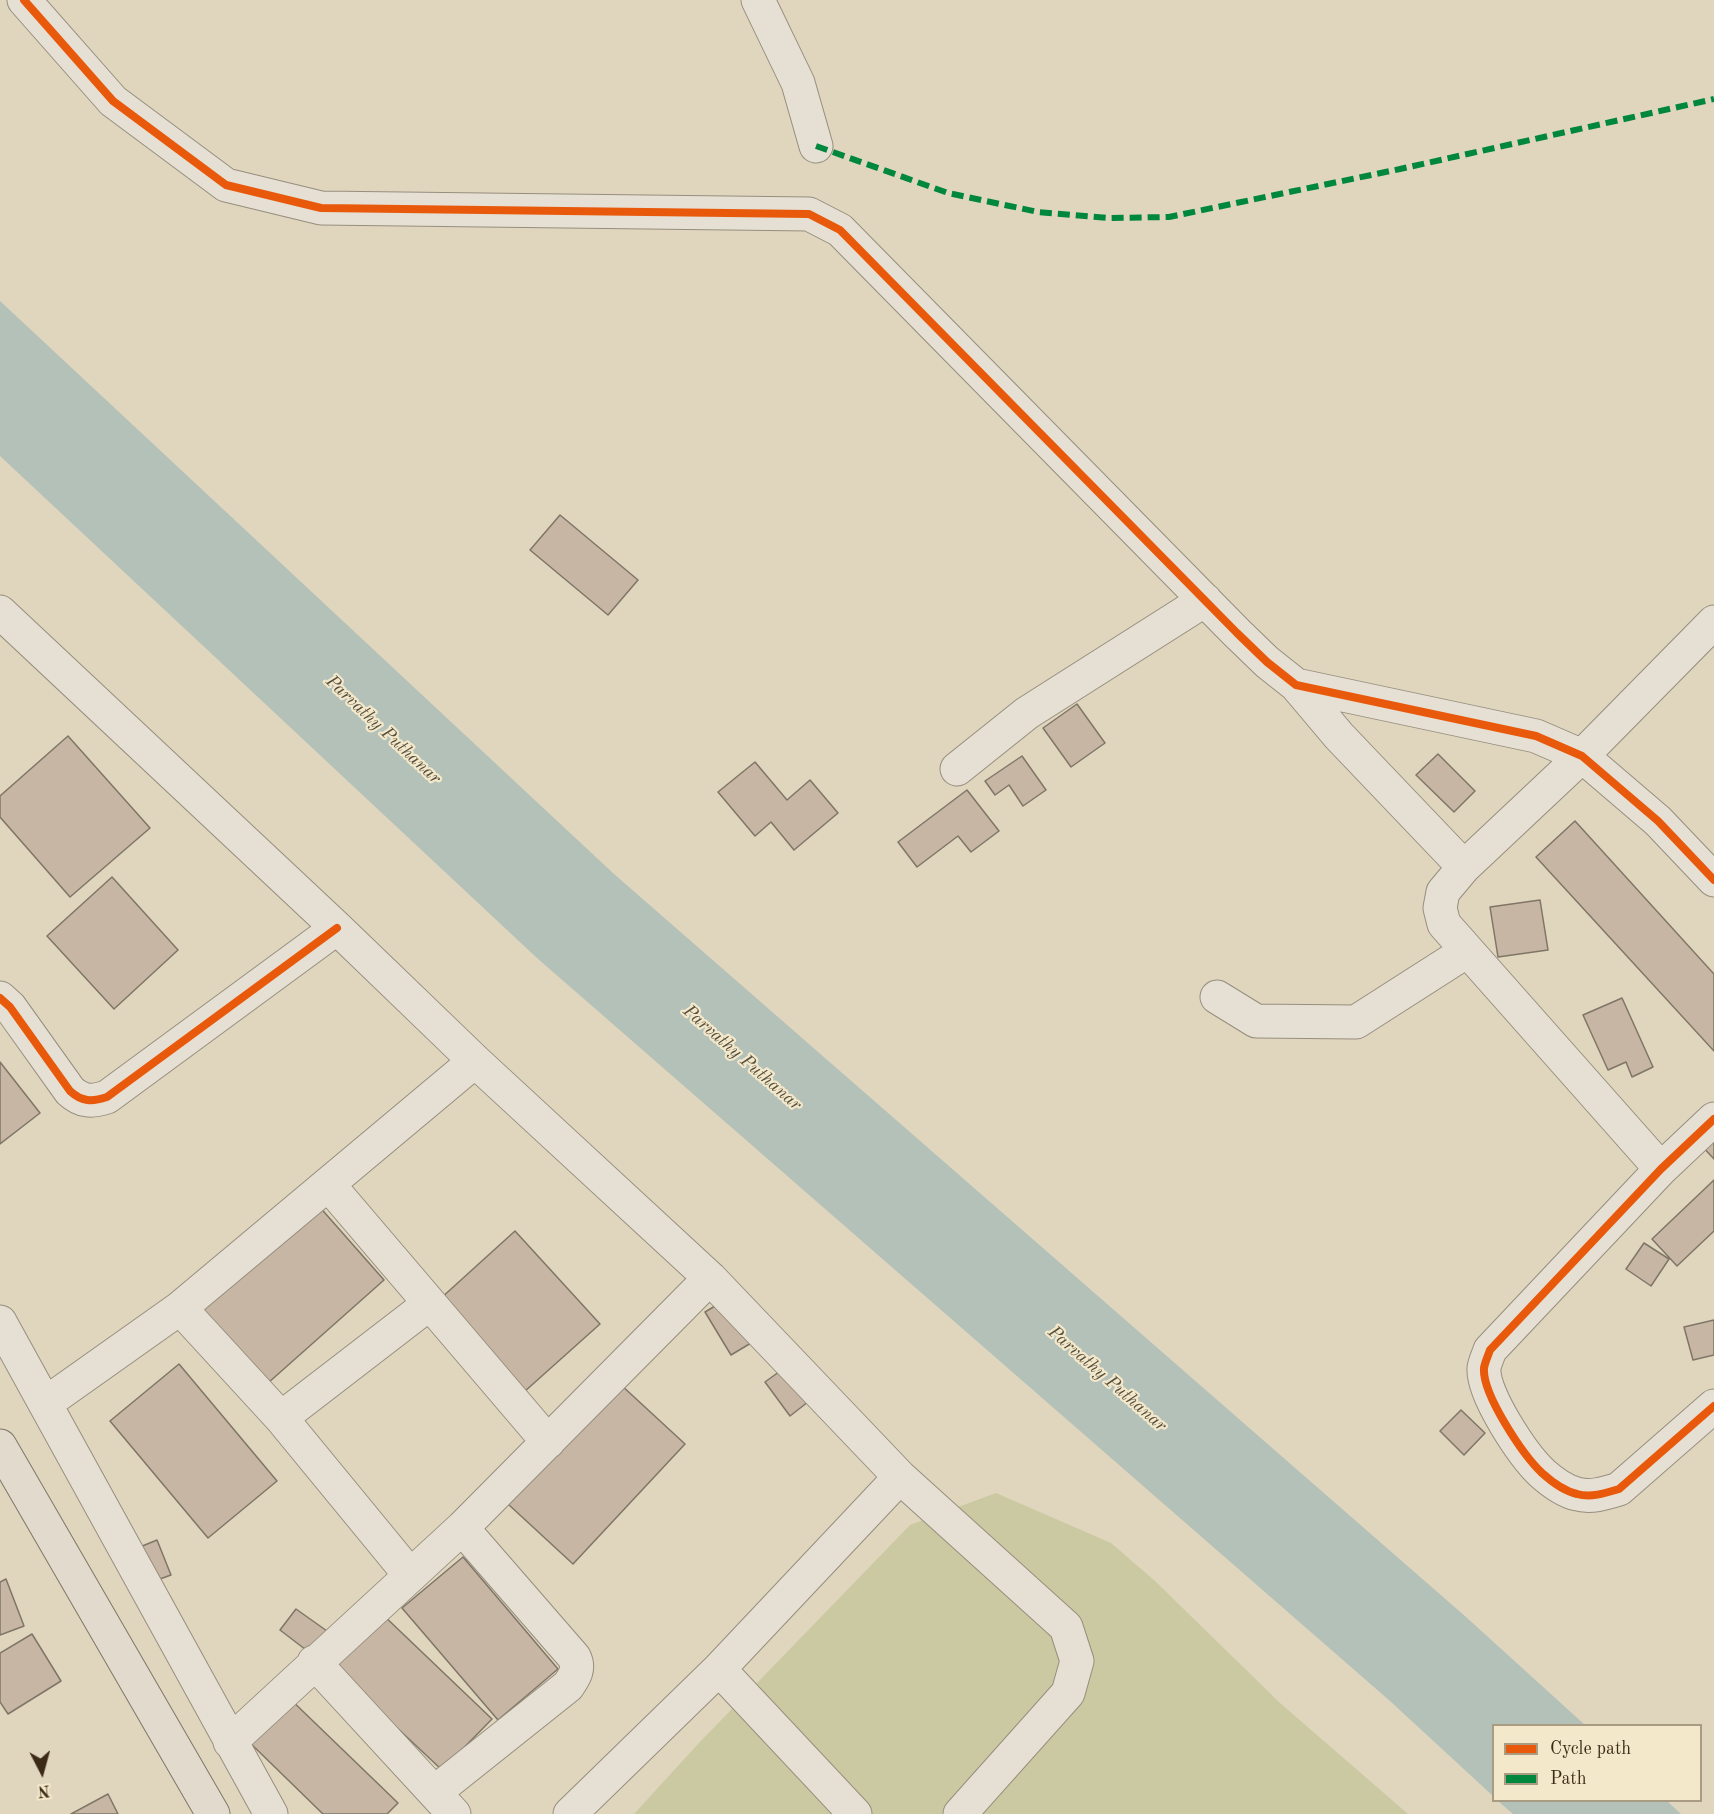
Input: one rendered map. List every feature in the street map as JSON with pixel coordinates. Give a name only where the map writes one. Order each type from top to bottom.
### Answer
[{"type":"main road","points":[[5,1464],[206,1811]]},
{"type":"street","points":[[24,0],[113,101],[226,186],[321,208],[809,214],[840,230],[1267,662],[1296,685],[1339,736],[1464,867]]},
{"type":"street","points":[[758,0],[798,83],[816,146]]},
{"type":"street","points":[[957,769],[1027,713],[1205,600]]},
{"type":"street","points":[[1661,1169],[1444,924],[1440,908],[1443,892],[1464,867],[1582,756],[1714,622]]},
{"type":"street","points":[[6,628],[337,928],[475,1061],[711,1278],[900,1477],[1066,1627],[1077,1661],[1068,1693],[960,1814]]},
{"type":"street","points":[[1296,685],[1536,736],[1582,756],[1658,821],[1714,880]]},
{"type":"street","points":[[0,998],[10,1007],[70,1091],[79,1099],[92,1101],[107,1097],[337,928]]},
{"type":"street","points":[[1217,997],[1256,1021],[1356,1022],[1467,951]]},
{"type":"street","points":[[46,1403],[180,1308],[475,1061]]},
{"type":"street","points":[[1714,1119],[1661,1169],[1490,1350],[1484,1368],[1486,1382],[1502,1420],[1541,1472],[1563,1489],[1580,1495],[1601,1495],[1618,1489],[1714,1406]]},
{"type":"street","points":[[328,1184],[548,1442]]},
{"type":"street","points":[[230,1742],[314,1662],[462,1528],[711,1278]]},
{"type":"street","points":[[281,1418],[429,1304]]},
{"type":"street","points":[[180,1308],[281,1418],[410,1575]]},
{"type":"street","points":[[0,1322],[271,1814]]},
{"type":"street","points":[[570,1814],[719,1669],[900,1477]]},
{"type":"street","points":[[314,1662],[445,1803],[567,1686],[575,1677],[578,1669],[574,1657],[462,1528]]},
{"type":"street","points":[[719,1669],[855,1814]]},
{"type":"shaded area","points":[[996,1493],[1111,1543],[1155,1581],[1280,1703],[1408,1814],[634,1814],[698,1744],[910,1525]]},
{"type":"water","name":"Parvathy Puthanar","points":[[0,301],[614,874],[1466,1617],[1584,1724],[1492,1724],[1492,1795],[1390,1701],[537,958],[0,456]]},
{"type":"water","points":[[1499,1802],[1668,1802],[1681,1814],[1513,1814]]},
{"type":"building","points":[[560,515],[638,580],[608,615],[530,550]]},
{"type":"building","points":[[1077,704],[1105,743],[1071,767],[1043,728]]},
{"type":"building","points":[[68,736],[150,828],[70,897],[0,817],[0,796]]},
{"type":"building","points":[[1438,754],[1475,791],[1454,812],[1416,775]]},
{"type":"building","points":[[1022,756],[1046,790],[1023,806],[1009,785],[995,795],[985,781]]},
{"type":"building","points":[[755,762],[787,800],[810,780],[838,813],[794,850],[771,822],[755,836],[718,792]]},
{"type":"building","points":[[967,790],[999,831],[971,852],[958,836],[917,867],[898,842]]},
{"type":"building","points":[[1575,821],[1714,974],[1714,1051],[1536,857]]},
{"type":"building","points":[[112,877],[178,950],[114,1009],[47,936]]},
{"type":"building","points":[[1540,900],[1548,950],[1498,957],[1490,907]]},
{"type":"building","points":[[1622,998],[1653,1067],[1632,1077],[1626,1062],[1608,1070],[1583,1015]]},
{"type":"building","points":[[0,1062],[40,1113],[0,1144]]},
{"type":"building","points":[[1714,1131],[1714,1159],[1700,1144]]},
{"type":"building","points":[[1714,1180],[1714,1231],[1677,1266],[1652,1239]]},
{"type":"building","points":[[317,1204],[384,1280],[268,1383],[200,1307]]},
{"type":"building","points":[[515,1231],[600,1324],[524,1392],[440,1299]]},
{"type":"building","points":[[1644,1243],[1669,1259],[1651,1286],[1626,1269]]},
{"type":"building","points":[[730,1297],[756,1340],[731,1355],[705,1312]]},
{"type":"building","points":[[1714,1320],[1714,1355],[1693,1360],[1684,1327]]},
{"type":"building","points":[[179,1364],[277,1481],[208,1538],[110,1421]]},
{"type":"building","points":[[787,1366],[813,1398],[790,1416],[765,1382]]},
{"type":"building","points":[[620,1384],[685,1444],[573,1564],[508,1504]]},
{"type":"building","points":[[1461,1410],[1485,1433],[1464,1455],[1440,1431]]},
{"type":"building","points":[[157,1540],[171,1575],[149,1583],[135,1549]]},
{"type":"building","points":[[463,1557],[558,1669],[498,1720],[402,1608]]},
{"type":"building","points":[[6,1579],[24,1626],[0,1635],[0,1582]]},
{"type":"building","points":[[296,1609],[327,1631],[310,1653],[280,1630]]},
{"type":"building","points":[[380,1612],[492,1719],[442,1770],[330,1665]]},
{"type":"building","points":[[32,1634],[61,1681],[8,1714],[0,1702],[0,1653]]},
{"type":"building","points":[[286,1695],[398,1803],[387,1814],[323,1814],[245,1738]]},
{"type":"building","points":[[108,1794],[118,1814],[71,1814]]},
{"type":"marked path","points":[[816,146],[948,193],[1038,212],[1108,218],[1169,217],[1400,169],[1714,99]]},
{"type":"cycle path","points":[[24,0],[113,101],[226,185],[321,208],[809,214],[840,230],[1237,633],[1267,662],[1296,685],[1536,736],[1582,756],[1658,821],[1714,880]]},
{"type":"cycle path","points":[[0,998],[10,1007],[70,1091],[83,1099],[97,1100],[107,1097],[337,928]]},
{"type":"cycle path","points":[[1714,1119],[1661,1169],[1490,1350],[1484,1368],[1485,1379],[1496,1408],[1525,1453],[1554,1483],[1567,1491],[1582,1495],[1619,1489],[1714,1406]]}]
